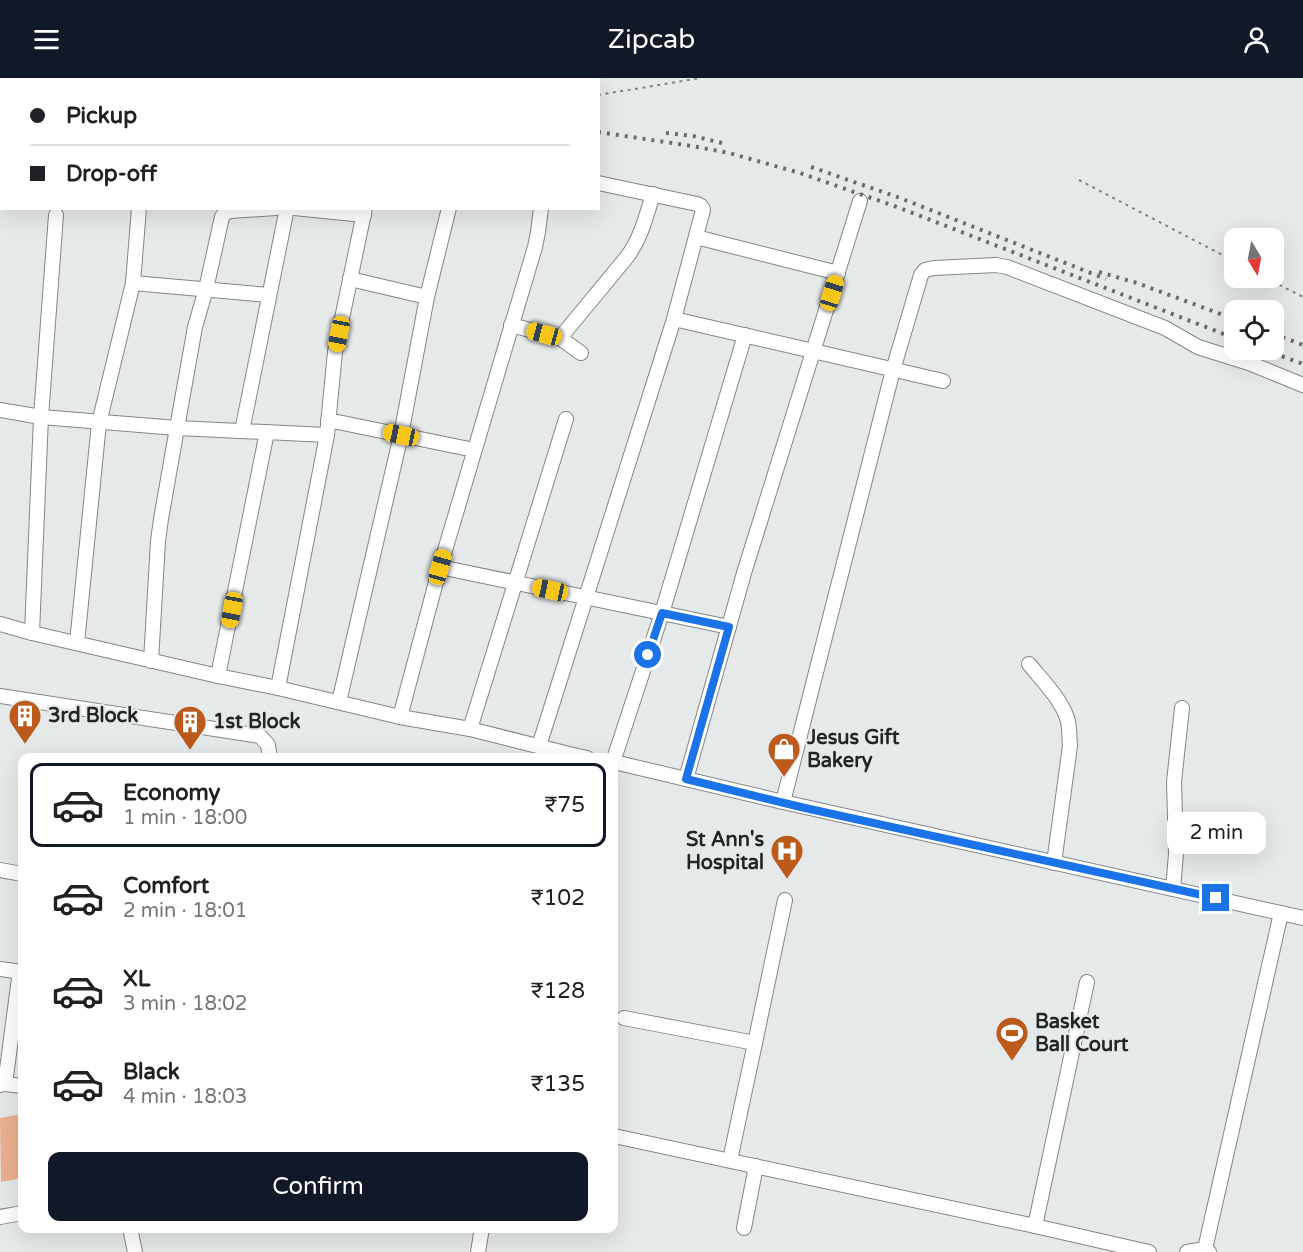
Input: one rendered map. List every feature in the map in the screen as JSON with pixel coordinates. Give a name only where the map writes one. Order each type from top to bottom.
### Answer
[{"type":"street","points":[[539,746],[674,319],[703,210],[701,206],[600,183]]},
{"type":"street","points":[[560,338],[637,244],[653,194]]},
{"type":"street","points":[[686,779],[744,573],[860,201]]},
{"type":"street","points":[[77,643],[99,423],[133,283],[139,210]]},
{"type":"street","points":[[151,661],[158,541],[195,327],[222,217],[230,211],[245,210]]},
{"type":"street","points":[[243,431],[287,210]]},
{"type":"street","points":[[278,688],[327,435],[335,352],[364,212],[329,210]]},
{"type":"street","points":[[339,702],[401,435],[427,297],[449,210]]},
{"type":"street","points":[[400,717],[440,567],[535,247],[541,210]]},
{"type":"street","points":[[32,633],[41,417],[56,215]]},
{"type":"street","points":[[696,237],[838,273]]},
{"type":"street","points":[[783,802],[893,370],[921,275],[925,270],[996,265],[1008,267],[1165,328],[1198,347],[1249,363],[1303,385]]},
{"type":"street","points":[[350,279],[427,297]]},
{"type":"street","points":[[133,283],[269,295]]},
{"type":"street","points":[[674,319],[943,381]]},
{"type":"street","points":[[511,325],[560,338],[581,353]]},
{"type":"street","points":[[617,753],[662,613],[745,335]]},
{"type":"street","points":[[0,410],[99,423],[327,435]]},
{"type":"street","points":[[470,729],[566,418]]},
{"type":"street","points":[[328,420],[474,450]]},
{"type":"street","points":[[218,676],[267,432]]},
{"type":"street","points":[[440,567],[729,627]]},
{"type":"street","points":[[0,624],[151,661],[400,717],[470,729],[559,753]]},
{"type":"street","points":[[1029,664],[1062,706],[1069,729],[1070,746],[1054,863]]},
{"type":"street","points":[[0,696],[260,736],[268,745],[269,753]]},
{"type":"street","points":[[1173,889],[1176,854],[1174,782],[1182,708]]},
{"type":"street","points":[[618,762],[783,802],[1303,918]]},
{"type":"street","points":[[0,870],[18,872]]},
{"type":"street","points":[[730,1161],[784,900]]},
{"type":"street","points":[[1186,1252],[1207,1250],[1281,912]]},
{"type":"street","points":[[0,969],[18,972]]},
{"type":"street","points":[[1035,1226],[1087,982]]},
{"type":"street","points":[[18,991],[3,1084],[18,1086]]},
{"type":"street","points":[[624,1018],[755,1043]]},
{"type":"street","points":[[618,1137],[1149,1252]]},
{"type":"street","points":[[744,1228],[756,1166]]},
{"type":"street","points":[[0,1217],[18,1214]]},
{"type":"street","points":[[131,1233],[135,1252]]},
{"type":"street","points":[[478,1252],[481,1233]]},
{"type":"path","points":[[600,95],[701,78]]},
{"type":"path","points":[[1079,180],[1224,256]]},
{"type":"path","points":[[1284,287],[1303,297]]},
{"type":"shaded area","points":[[18,1115],[18,1179],[1,1182],[0,1118]]},
{"type":"railway","points":[[600,132],[729,153],[800,173],[897,207],[1224,334]]},
{"type":"railway","points":[[666,133],[722,143]]},
{"type":"railway","points":[[811,167],[900,198],[1106,279]]},
{"type":"railway","points":[[1099,272],[1137,283],[1224,315]]},
{"type":"railway","points":[[1284,338],[1303,345]]},
{"type":"railway","points":[[1284,357],[1303,364]]},
{"type":"place","name":"3rd Block","points":[[25,745]]},
{"type":"place","name":"1st Block","points":[[190,751]]},
{"type":"place","name":"Jesus Gift Bakery","points":[[784,778]]},
{"type":"place","name":"St Ann's Hospital","points":[[787,880]]},
{"type":"place","name":"Basket Ball Court","points":[[1012,1062]]},
{"type":"route","points":[[648,655],[662,613],[729,627],[686,779],[805,808],[1216,898]]}]
